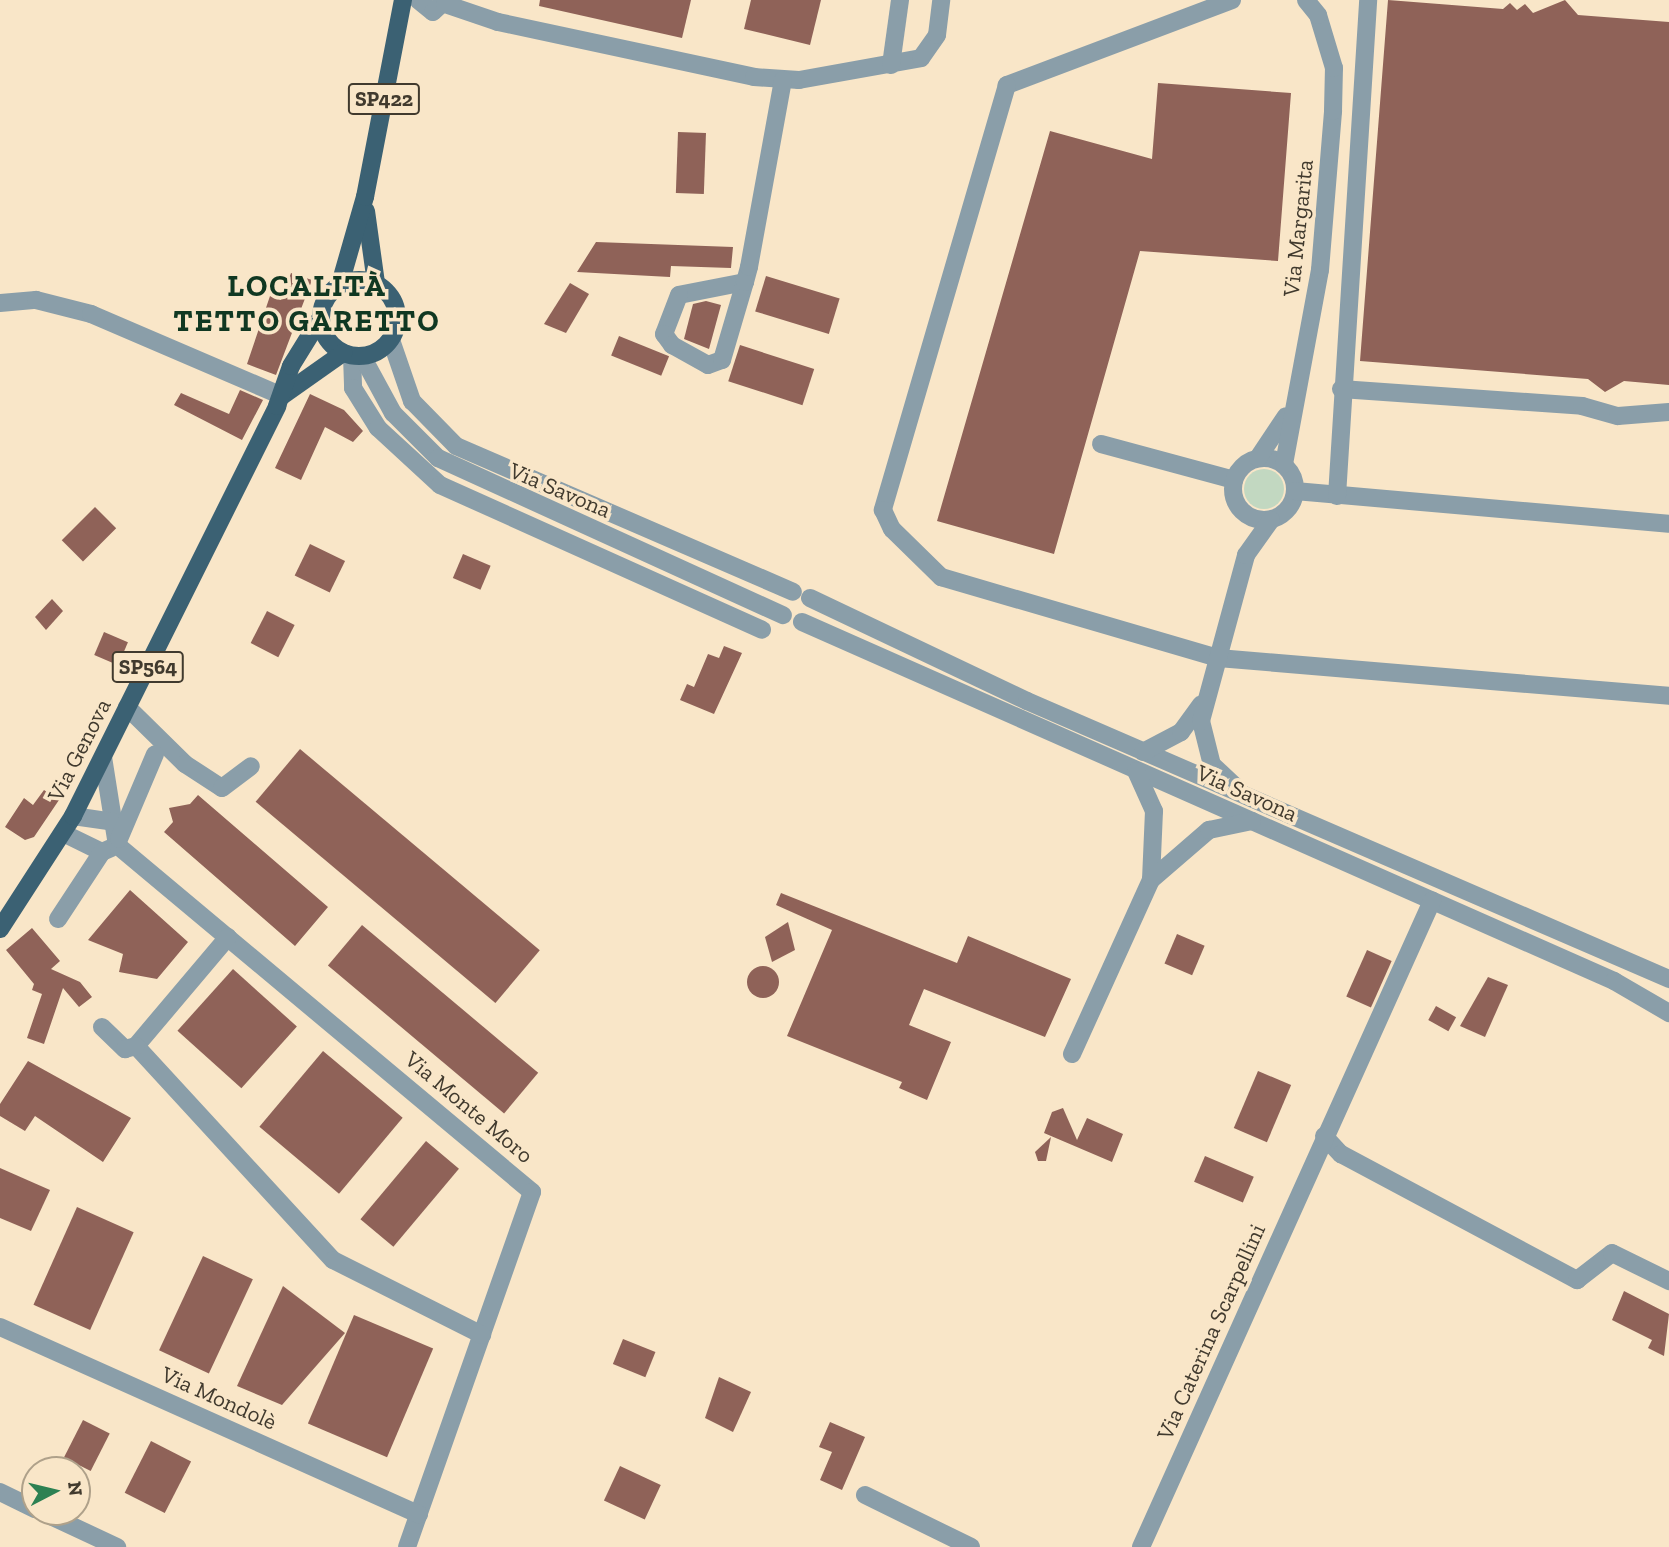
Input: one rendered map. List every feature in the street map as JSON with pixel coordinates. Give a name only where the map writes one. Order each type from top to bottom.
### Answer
[{"type":"main road","name":"SP422","points":[[320,320],[325,299],[340,284],[365,197],[403,0]]},
{"type":"main road","name":"SP422","points":[[365,197],[376,283],[397,314],[391,340]]},
{"type":"main road","points":[[340,284],[376,283]]},
{"type":"main road","points":[[320,320],[327,340],[352,355],[391,340]]},
{"type":"main road","name":"Via Genova","points":[[0,929],[73,816],[282,396],[291,366],[320,320]]},
{"type":"main road","name":"Via Genova","points":[[282,396],[306,373],[352,355]]},
{"type":"street","points":[[418,0],[427,12],[445,2],[498,22],[783,80],[891,65],[921,58],[937,35],[941,0]]},
{"type":"street","points":[[891,65],[900,0]]},
{"type":"street","points":[[1232,0],[1007,85],[883,510],[892,530],[941,577],[1218,658],[1669,696]]},
{"type":"street","name":"Via Margarita","points":[[1284,464],[1320,270],[1333,111],[1334,68],[1318,15],[1306,0]]},
{"type":"street","points":[[1333,496],[1368,0]]},
{"type":"street","points":[[747,275],[679,295],[664,334],[672,345],[708,365],[722,360],[747,275],[783,80]]},
{"type":"street","points":[[0,303],[36,300],[91,314],[282,396]]},
{"type":"street","name":"Via Savona","points":[[391,340],[412,401],[456,446],[802,595],[1143,752],[1669,979]]},
{"type":"street","points":[[352,355],[353,388],[378,428],[440,485],[762,630]]},
{"type":"street","name":"Via Savona","points":[[352,355],[393,413],[438,458],[783,615]]},
{"type":"street","points":[[1341,389],[1582,407],[1618,416],[1669,412]]},
{"type":"street","points":[[1233,487],[1292,411]]},
{"type":"street","points":[[1101,444],[1209,476],[1233,487],[1241,510],[1246,555]]},
{"type":"street","points":[[1258,458],[1284,464],[1295,491],[1288,509]]},
{"type":"street","points":[[1295,491],[1669,524]]},
{"type":"street","points":[[1143,752],[1181,732],[1203,701],[1218,658],[1246,555],[1271,520],[1288,509],[1333,496]]},
{"type":"street","points":[[1241,510],[1271,520]]},
{"type":"street","name":"Via Savona","points":[[802,622],[1614,981],[1669,1013]]},
{"type":"street","points":[[1203,701],[1202,741],[1212,765],[1253,800]]},
{"type":"street","points":[[127,707],[185,764],[222,788],[251,766]]},
{"type":"street","points":[[58,919],[110,849],[155,754]]},
{"type":"street","points":[[103,757],[114,822],[110,849]]},
{"type":"street","points":[[1136,771],[1154,811],[1151,880]]},
{"type":"street","points":[[73,816],[114,822]]},
{"type":"street","points":[[1072,1054],[1151,880],[1185,844],[1209,830],[1252,821]]},
{"type":"street","name":"Via Monte Moro","points":[[63,833],[110,849],[228,937],[532,1192],[407,1547]]},
{"type":"street","name":"Via Caterina Scarpellini","points":[[1141,1547],[1432,901]]},
{"type":"street","points":[[102,1027],[125,1049],[136,1046],[228,937]]},
{"type":"street","points":[[136,1046],[333,1260],[482,1335]]},
{"type":"street","points":[[1324,1136],[1341,1154],[1577,1280],[1612,1254],[1669,1280]]},
{"type":"street","name":"Via Mondolè","points":[[0,1328],[419,1514]]},
{"type":"street","points":[[0,1492],[21,1502]]},
{"type":"street","points":[[865,1495],[971,1547]]},
{"type":"street","points":[[72,1526],[117,1547]]},
{"type":"green space","points":[[1264,469],[1272,470],[1278,475],[1283,481],[1283,497],[1278,503],[1272,508],[1264,509],[1256,508],[1250,503],[1245,497],[1244,489],[1245,481],[1250,475],[1256,470]]},
{"type":"building","points":[[540,0],[691,0],[682,38],[539,6]]},
{"type":"building","points":[[751,0],[821,0],[810,45],[744,29]]},
{"type":"building","points":[[1388,0],[1503,9],[1510,3],[1517,10],[1525,4],[1533,13],[1565,0],[1578,15],[1669,22],[1669,385],[1624,381],[1605,392],[1588,379],[1360,361]]},
{"type":"building","points":[[1158,83],[1291,93],[1278,261],[1140,251],[1054,554],[937,521],[1050,131],[1152,159]]},
{"type":"building","points":[[678,132],[706,133],[704,194],[676,193]]},
{"type":"building","points":[[596,242],[733,247],[731,268],[671,266],[670,277],[577,272]]},
{"type":"building","points":[[291,273],[312,280],[276,375],[247,364],[270,296],[281,300]]},
{"type":"building","points":[[766,276],[840,299],[829,334],[755,311]]},
{"type":"building","points":[[570,283],[589,294],[566,333],[544,324]]},
{"type":"building","points":[[706,301],[721,305],[709,349],[684,339],[693,304]]},
{"type":"building","points":[[619,336],[669,356],[661,376],[611,355]]},
{"type":"building","points":[[740,345],[814,369],[802,405],[728,381]]},
{"type":"building","points":[[240,390],[263,400],[242,440],[174,405],[181,393],[229,414]]},
{"type":"building","points":[[310,394],[344,410],[363,431],[353,442],[325,427],[301,480],[275,468]]},
{"type":"building","points":[[95,507],[116,528],[83,561],[62,540]]},
{"type":"building","points":[[310,544],[345,561],[330,593],[295,575]]},
{"type":"building","points":[[463,554],[491,566],[480,590],[453,578]]},
{"type":"building","points":[[52,599],[63,611],[46,630],[35,617]]},
{"type":"building","points":[[267,611],[295,625],[278,657],[251,643]]},
{"type":"building","points":[[104,632],[128,642],[118,665],[94,655]]},
{"type":"building","points":[[724,646],[742,653],[714,714],[680,700],[687,684],[694,687],[708,654],[719,658]]},
{"type":"building","points":[[300,749],[540,950],[495,1003],[256,802]]},
{"type":"building","points":[[44,790],[59,800],[34,837],[25,840],[5,827],[24,798],[33,805]]},
{"type":"building","points":[[198,795],[328,907],[295,946],[164,832],[173,822],[169,808],[190,804]]},
{"type":"building","points":[[130,890],[188,942],[157,979],[119,972],[123,954],[88,940]]},
{"type":"building","points":[[781,893],[957,963],[968,936],[1071,979],[1045,1037],[924,989],[909,1025],[951,1042],[927,1100],[899,1088],[902,1082],[787,1036],[832,930],[776,905]]},
{"type":"building","points":[[788,922],[795,950],[772,962],[765,937]]},
{"type":"building","points":[[362,925],[538,1073],[504,1113],[328,966]]},
{"type":"building","points":[[32,928],[60,961],[51,969],[80,982],[92,997],[79,1007],[63,988],[44,1044],[27,1038],[42,994],[32,990],[34,984],[6,950]]},
{"type":"building","points":[[1177,934],[1205,946],[1192,975],[1164,963]]},
{"type":"building","points":[[1367,950],[1392,961],[1371,1008],[1346,997]]},
{"type":"building","points":[[763,966],[775,970],[779,982],[775,994],[763,998],[751,994],[747,982],[751,970]]},
{"type":"building","points":[[233,969],[297,1027],[241,1088],[177,1031]]},
{"type":"building","points":[[1488,977],[1508,985],[1485,1037],[1460,1026]]},
{"type":"building","points":[[1436,1006],[1456,1017],[1448,1031],[1428,1020]]},
{"type":"building","points":[[323,1051],[403,1118],[339,1194],[259,1127]]},
{"type":"building","points":[[28,1061],[131,1118],[103,1162],[35,1116],[25,1131],[0,1116],[0,1104]]},
{"type":"building","points":[[1258,1071],[1291,1085],[1267,1142],[1234,1128]]},
{"type":"building","points":[[1063,1108],[1077,1140],[1087,1118],[1123,1134],[1112,1162],[1044,1133],[1052,1112]]},
{"type":"building","points":[[1051,1137],[1046,1161],[1038,1161],[1035,1152]]},
{"type":"building","points":[[426,1141],[459,1169],[393,1247],[360,1219]]},
{"type":"building","points":[[1205,1156],[1254,1177],[1243,1202],[1194,1182]]},
{"type":"building","points":[[0,1168],[50,1190],[31,1231],[0,1218]]},
{"type":"building","points":[[77,1207],[134,1232],[90,1330],[33,1305]]},
{"type":"building","points":[[203,1256],[253,1279],[209,1374],[159,1350]]},
{"type":"building","points":[[283,1286],[345,1333],[282,1405],[237,1386]]},
{"type":"building","points":[[1624,1291],[1669,1314],[1664,1356],[1648,1348],[1652,1340],[1612,1320]]},
{"type":"building","points":[[354,1315],[433,1349],[387,1457],[308,1424]]},
{"type":"building","points":[[623,1339],[655,1352],[645,1377],[613,1364]]},
{"type":"building","points":[[719,1377],[751,1392],[733,1432],[705,1418]]},
{"type":"building","points":[[83,1420],[110,1434],[91,1470],[91,1456],[65,1456]]},
{"type":"building","points":[[830,1422],[865,1437],[842,1490],[820,1480],[832,1452],[819,1447]]},
{"type":"building","points":[[151,1441],[191,1461],[165,1513],[125,1493]]},
{"type":"building","points":[[620,1466],[661,1485],[645,1519],[604,1500]]},
{"type":"district","name":"LOCALITÀ TETTO GARETTO","points":[[307,303]]}]
